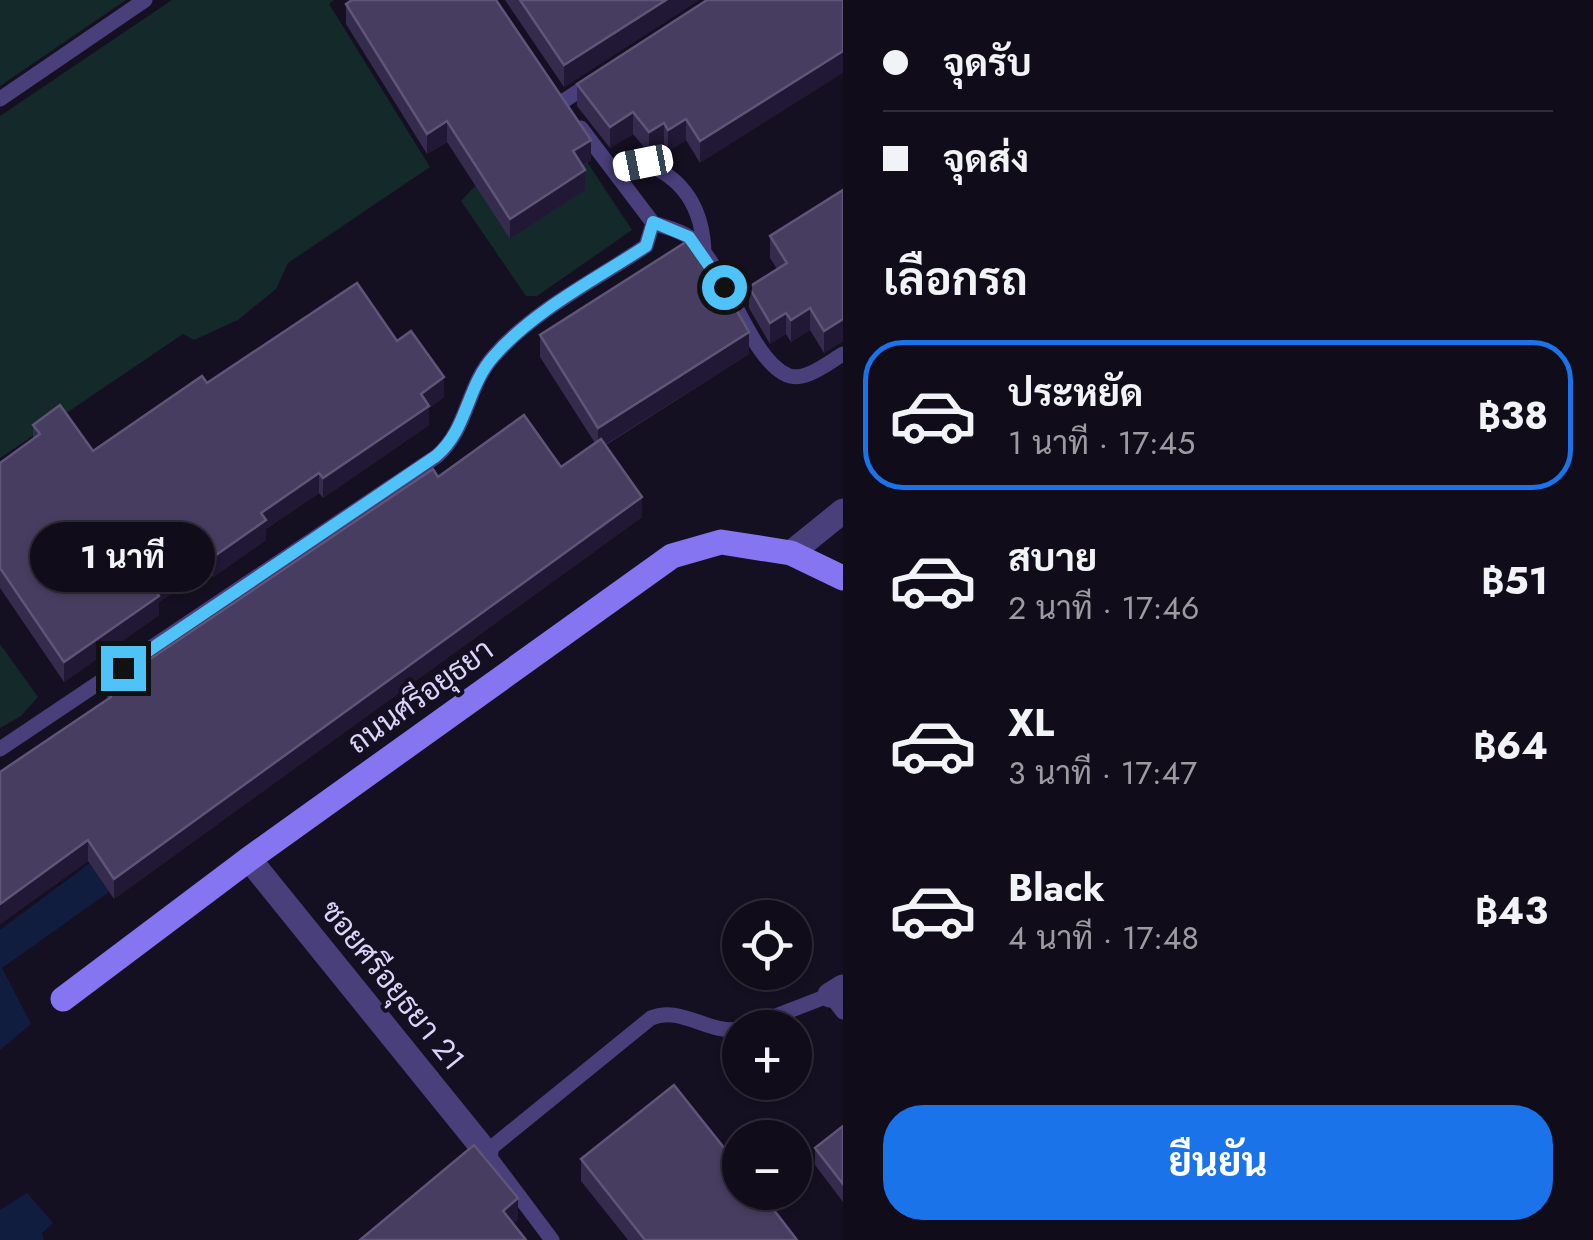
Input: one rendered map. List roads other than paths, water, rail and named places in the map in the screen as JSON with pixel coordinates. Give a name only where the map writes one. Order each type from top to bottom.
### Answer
[{"type":"street","points":[[791,553],[843,510]]},
{"type":"street","name":"ถนนศรีอยุธยา","points":[[63,1000],[250,859],[672,556],[721,542],[791,553],[843,578]]},
{"type":"street","name":"ซอยศรีอยุธยา 21","points":[[250,859],[486,1152]]},
{"type":"lane","points":[[0,99],[145,0]]},
{"type":"lane","points":[[609,72],[559,98],[653,222],[689,237],[704,252],[770,361],[788,376],[800,377],[843,354]]},
{"type":"lane","points":[[612,169],[643,163],[676,183],[693,199],[704,230],[704,252]]},
{"type":"lane","points":[[0,748],[454,442],[474,388],[494,354],[537,318],[646,246],[653,222]]},
{"type":"lane","points":[[800,1010],[839,998]]},
{"type":"lane","points":[[552,1240],[486,1152],[650,1018],[670,1013],[722,1029]]},
{"type":"water","points":[[90,863],[109,892],[2,968],[31,1024],[0,1050],[0,930]]},
{"type":"water","points":[[27,1193],[53,1223],[42,1233],[44,1240],[0,1240],[0,1210]]}]
